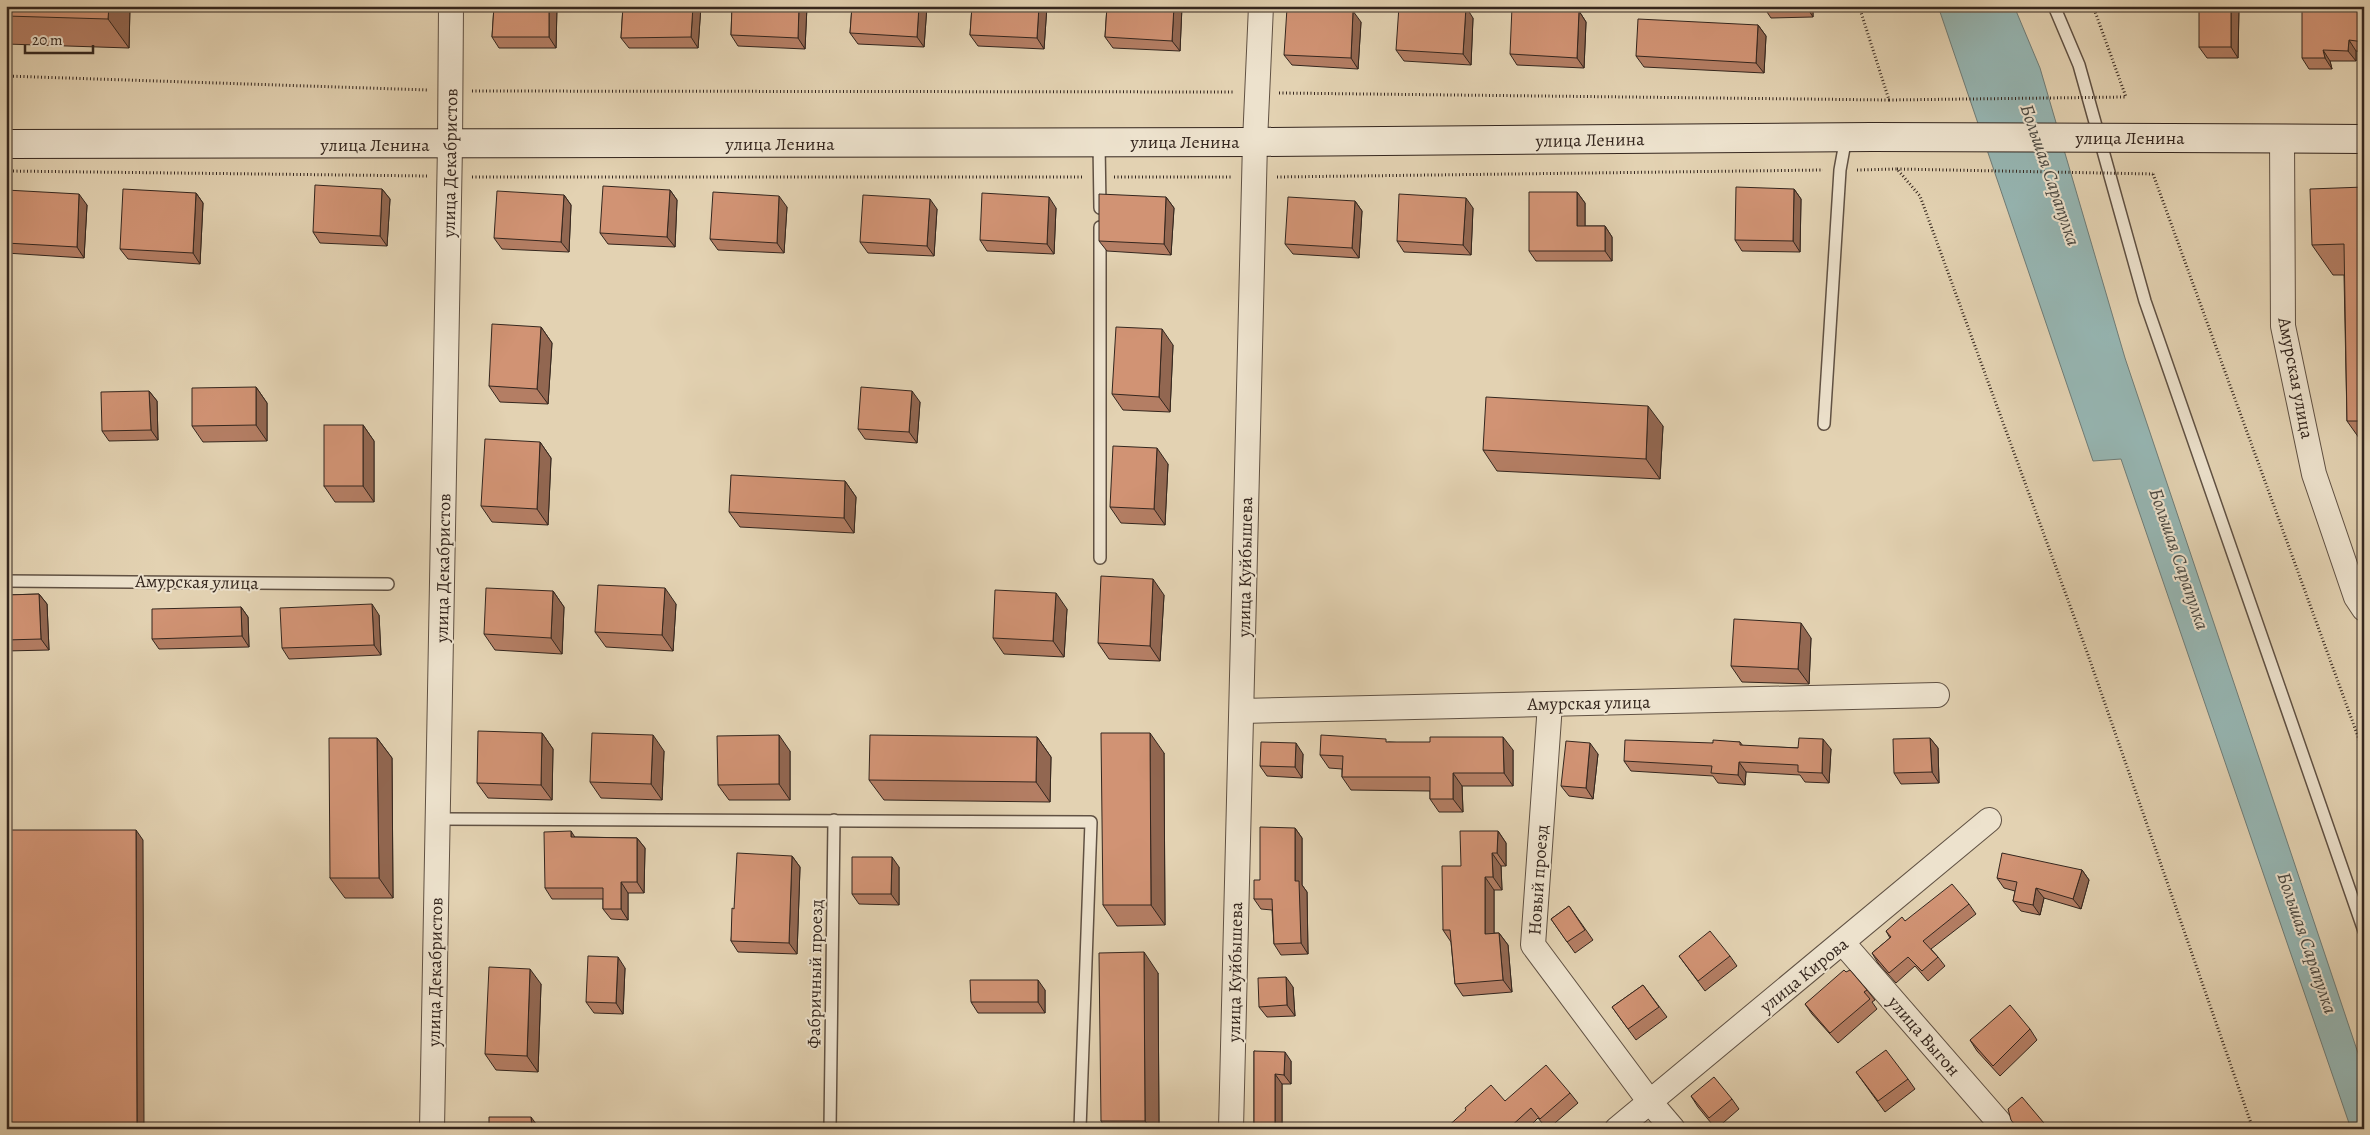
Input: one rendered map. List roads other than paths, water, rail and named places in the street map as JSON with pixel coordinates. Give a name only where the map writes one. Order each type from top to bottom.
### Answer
[{"type":"main road","name":"улица Ленина","points":[[6,144],[1099,143],[1859,137],[2364,139]]},
{"type":"street","name":"улица Декабристов","points":[[432,1129],[450,177],[450,6]]},
{"type":"street","name":"улица Куйбышева","points":[[1232,1129],[1255,142],[1261,6]]},
{"type":"street","name":"Амурская улица","points":[[2282,138],[2283,326],[2314,474],[2356,597],[2364,609]]},
{"type":"street","name":"Амурская улица","points":[[1242,711],[1937,695]]},
{"type":"street","name":"Новый проезд","points":[[1550,704],[1533,945],[1650,1102],[1673,1129]]},
{"type":"street","name":"улица Кирова","points":[[1617,1129],[1989,820]]},
{"type":"street","name":"улица Выгон","points":[[1843,943],[2006,1129]]},
{"type":"lane","points":[[2054,6],[2079,65],[2145,302],[2364,931]]},
{"type":"lane","points":[[1824,424],[1840,170],[1859,137]]},
{"type":"lane","points":[[1099,143],[1100,558]]},
{"type":"lane","name":"Амурская улица","points":[[6,581],[388,584]]},
{"type":"lane","points":[[438,819],[1091,822],[1080,1129]]},
{"type":"lane","name":"Фабричный проезд","points":[[830,1129],[834,820]]},
{"type":"water","name":"Большая Сарапулка","points":[[1938,6],[2014,6],[2040,68],[2125,358],[2364,1071],[2364,1129],[2351,1129],[2121,459],[2093,461]]}]
